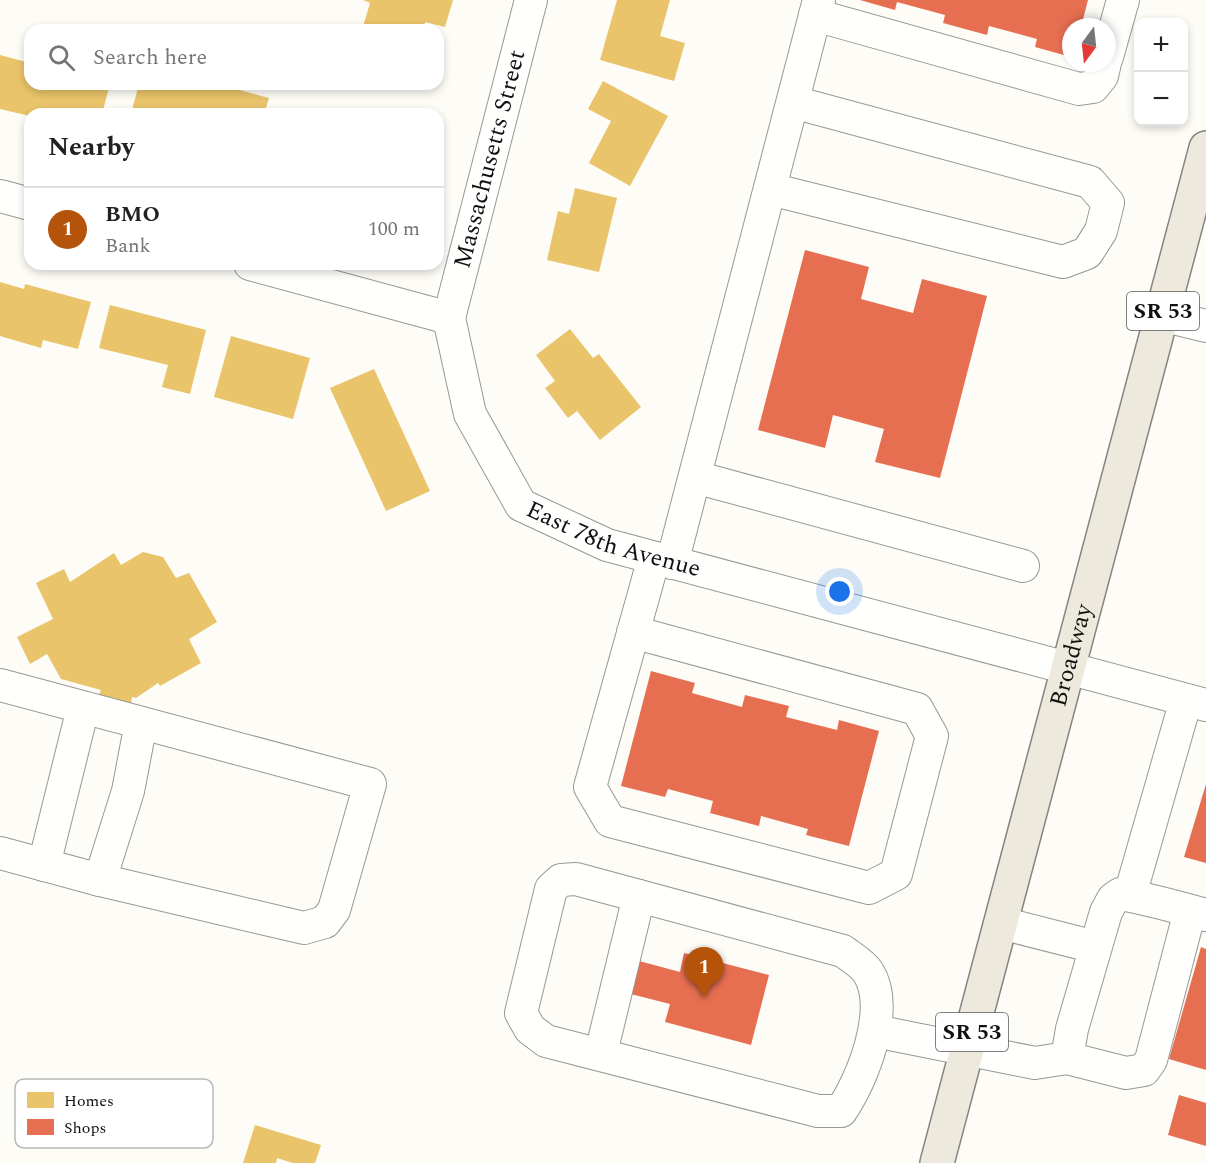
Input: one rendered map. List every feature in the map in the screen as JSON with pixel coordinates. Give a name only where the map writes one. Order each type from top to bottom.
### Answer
[{"type":"main road","name":"Broadway","points":[[937,1163],[1206,148]]},
{"type":"street","name":"Massachusetts Street","points":[[449,318],[531,0]]},
{"type":"street","points":[[1116,25],[1123,0]]},
{"type":"street","points":[[633,632],[917,709],[932,736],[896,874],[869,888],[610,821],[591,787],[633,632],[695,477],[817,7],[1079,89],[1093,87],[1103,72]]},
{"type":"street","points":[[770,189],[1063,262],[1087,253],[1101,231],[1106,212],[1108,203],[1090,182],[792,102]]},
{"type":"street","points":[[0,196],[24,202]]},
{"type":"street","points":[[272,270],[449,318]]},
{"type":"street","points":[[1161,315],[1206,326]]},
{"type":"street","name":"East 78th Avenue","points":[[449,318],[470,414],[521,505],[607,546],[1196,703]]},
{"type":"street","points":[[695,477],[1023,566]]},
{"type":"street","points":[[0,685],[370,784],[334,910],[325,922],[304,928],[100,880],[0,853]]},
{"type":"street","points":[[1130,896],[1196,703]]},
{"type":"street","points":[[44,865],[83,708]]},
{"type":"street","points":[[100,880],[128,791],[141,723]]},
{"type":"street","points":[[576,879],[843,951],[867,971],[876,992],[875,1031],[849,1099],[842,1111],[818,1111],[601,1053],[546,1041],[530,1029],[521,1013],[551,889],[561,880],[576,879]]},
{"type":"street","points":[[875,1031],[1035,1063],[1066,1058],[1126,1073],[1144,1070],[1151,1059],[1198,913],[1120,894],[1113,899],[1106,912],[1095,947],[1066,1058]]},
{"type":"street","points":[[601,1053],[639,896]]},
{"type":"street","points":[[1001,923],[1095,947]]},
{"type":"building: Homes","points":[[363,0],[453,0],[445,27],[444,24],[425,22],[424,24],[364,24],[370,3]]},
{"type":"building: Homes","points":[[617,0],[670,0],[660,36],[685,43],[674,81],[600,60]]},
{"type":"building: Homes","points":[[0,55],[24,61],[24,90],[108,90],[104,108],[24,108],[24,115],[0,109]]},
{"type":"building: Homes","points":[[603,81],[668,116],[630,186],[589,163],[611,121],[588,109]]},
{"type":"building: Homes","points":[[137,90],[240,90],[269,98],[266,108],[133,108]]},
{"type":"building: Homes","points":[[575,188],[617,198],[599,272],[547,260],[558,211],[569,214]]},
{"type":"building: Homes","points":[[0,282],[24,289],[25,284],[91,302],[78,349],[43,340],[41,348],[0,336]]},
{"type":"building: Homes","points":[[110,305],[206,330],[190,394],[162,387],[168,365],[99,348]]},
{"type":"building: Homes","points":[[570,329],[593,358],[599,354],[641,407],[600,440],[577,411],[568,418],[545,388],[555,381],[536,355]]},
{"type":"building: Homes","points":[[231,336],[310,358],[293,419],[214,397]]},
{"type":"building: Homes","points":[[374,369],[430,491],[386,511],[330,388]]},
{"type":"building: Homes","points":[[143,552],[163,557],[176,578],[189,573],[217,622],[189,639],[201,663],[160,686],[158,683],[136,698],[132,697],[131,705],[98,696],[101,690],[61,679],[47,654],[30,664],[17,637],[53,619],[36,583],[64,569],[70,582],[114,553],[121,565]]},
{"type":"building: Homes","points":[[255,1125],[321,1145],[315,1163],[293,1163],[277,1158],[276,1163],[243,1163]]},
{"type":"building: Shops","points":[[860,0],[1088,0],[1083,18],[1062,18],[1062,54],[1035,47],[1037,39],[989,26],[987,35],[943,23],[945,15],[897,2],[895,10]]},
{"type":"building: Shops","points":[[805,250],[869,267],[861,299],[913,313],[922,279],[987,296],[940,478],[875,462],[884,429],[833,415],[825,448],[758,430]]},
{"type":"building: Shops","points":[[651,671],[695,683],[692,693],[742,707],[745,695],[789,706],[786,717],[837,730],[839,720],[879,731],[849,846],[806,835],[808,829],[761,816],[759,826],[710,813],[713,801],[668,789],[665,797],[621,786]]},
{"type":"building: Shops","points":[[1206,784],[1206,863],[1184,857]]},
{"type":"building: Shops","points":[[1201,947],[1206,949],[1206,1070],[1169,1059]]},
{"type":"building: Shops","points":[[684,953],[769,975],[751,1045],[665,1022],[670,1004],[619,991],[628,958],[680,972]]},
{"type":"building: Shops","points":[[1179,1095],[1206,1103],[1206,1146],[1168,1135]]},
{"type":"place","name":"BMO","points":[[704,997]]}]
